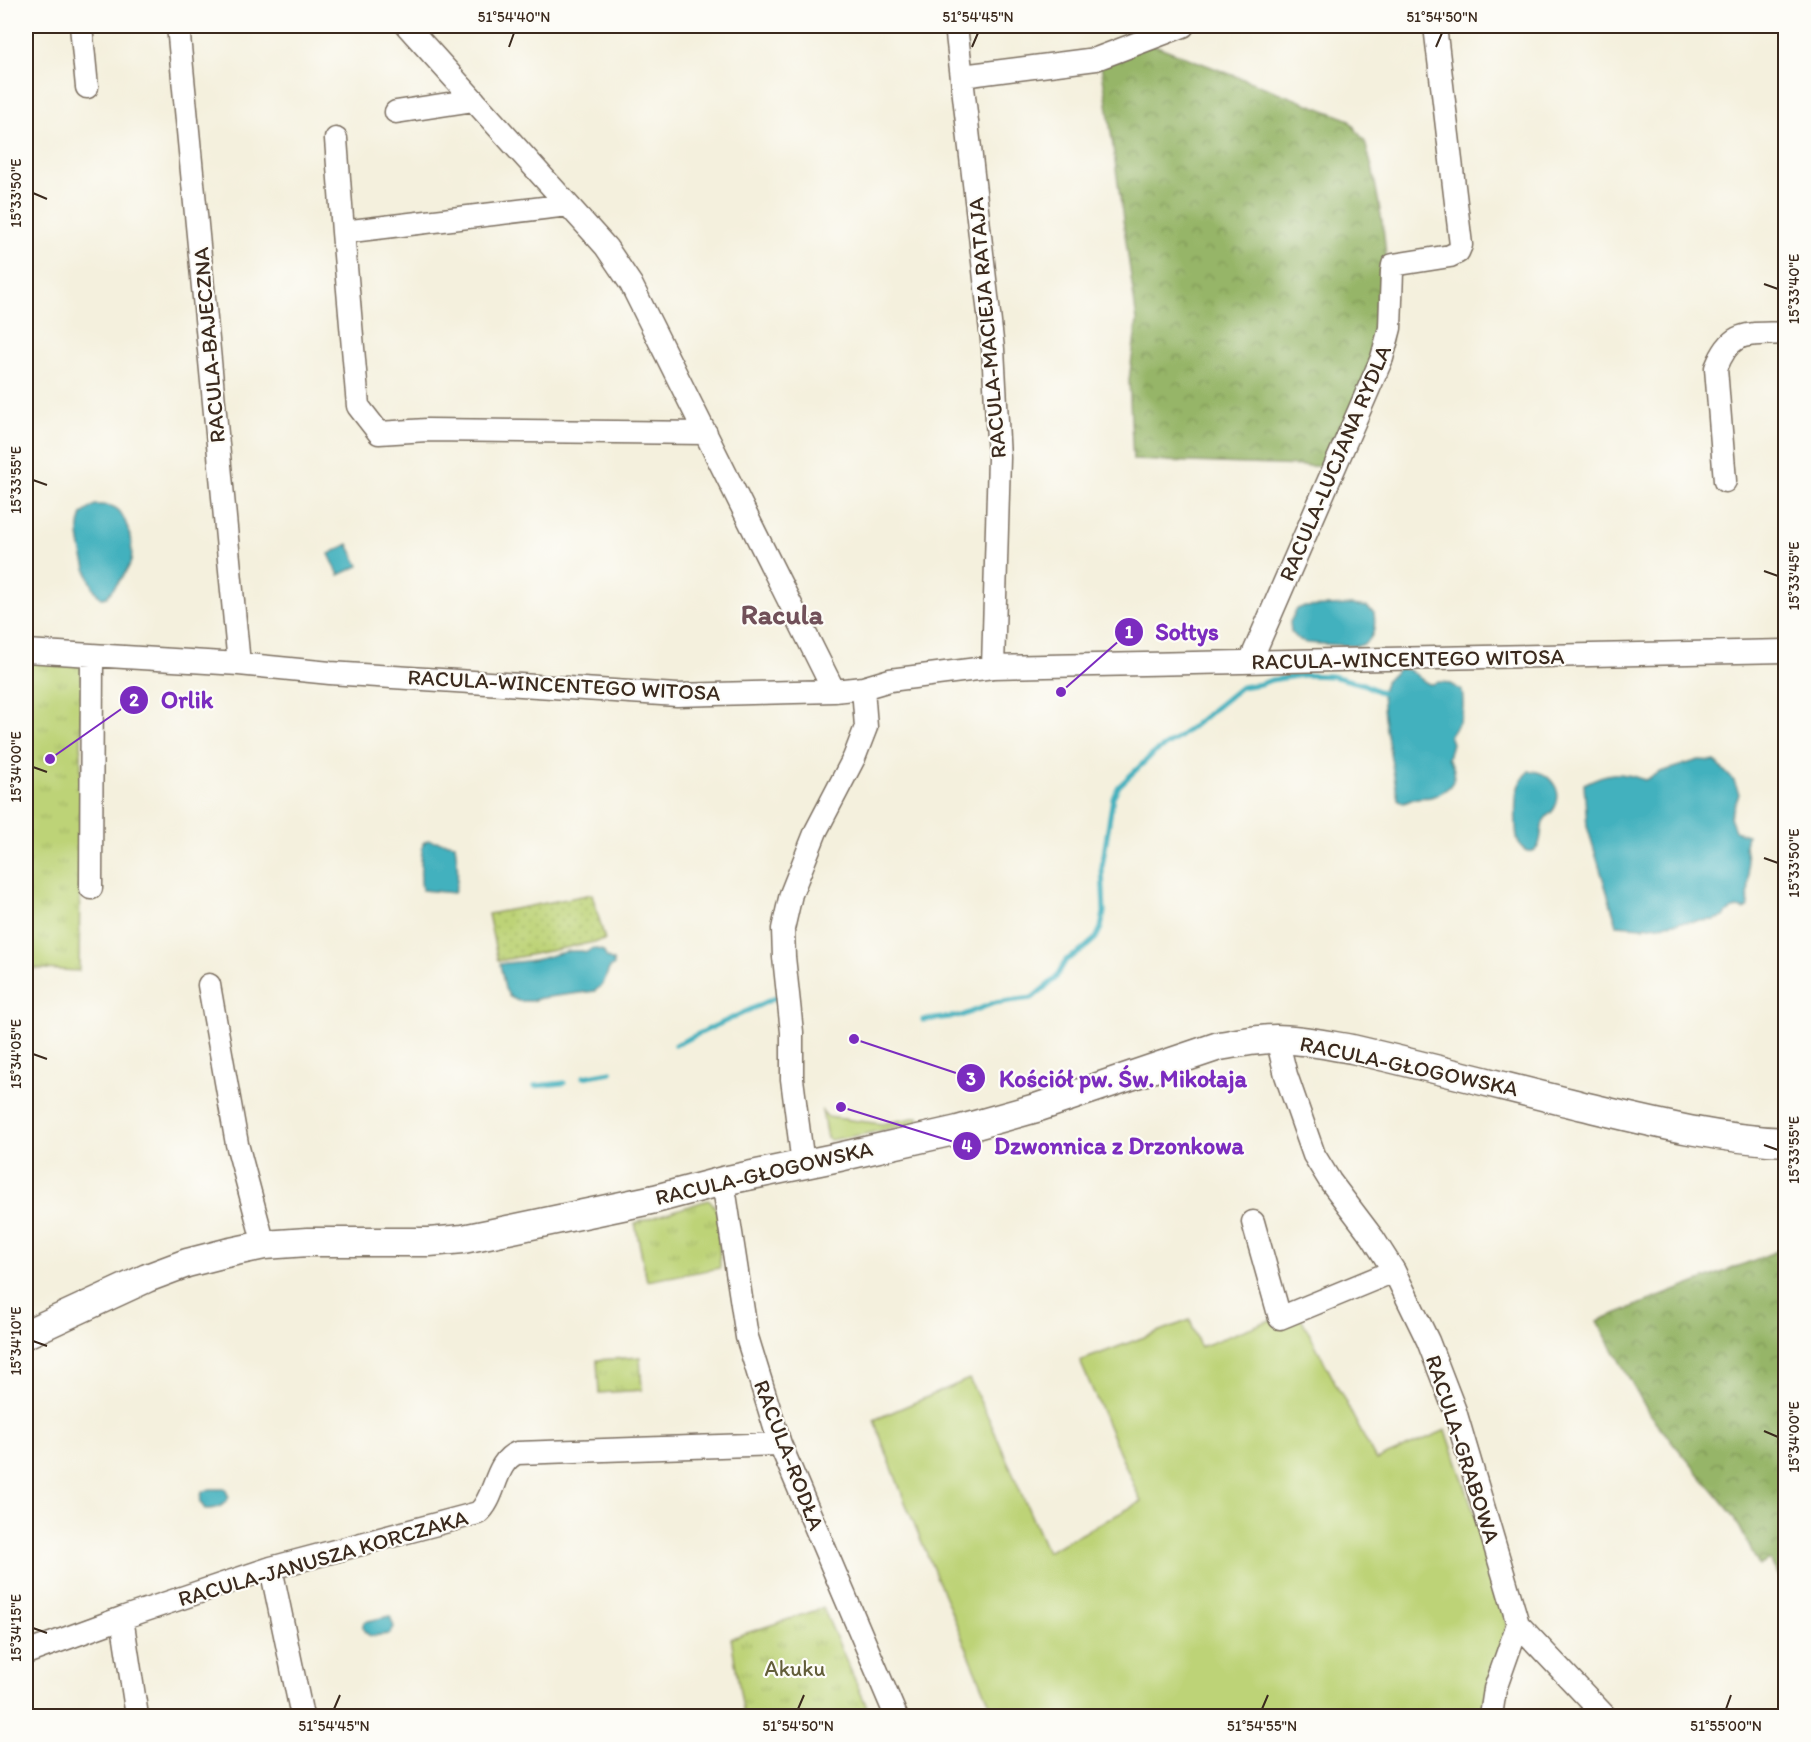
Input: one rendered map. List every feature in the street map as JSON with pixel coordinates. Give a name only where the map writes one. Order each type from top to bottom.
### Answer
[{"type":"street","points":[[81,26],[87,87]]},
{"type":"street","name":"RACULA-BAJECZNA","points":[[178,26],[239,664]]},
{"type":"street","points":[[407,26],[606,247],[631,284],[834,691]]},
{"type":"street","name":"RACULA-MACIEJA RATAJA","points":[[956,26],[993,349],[999,458],[993,667]]},
{"type":"street","points":[[963,76],[1096,59],[1183,26]]},
{"type":"street","name":"RACULA-LUCJANA RYDLA","points":[[1250,662],[1382,358],[1390,328],[1393,265],[1450,256],[1458,252],[1461,245],[1435,26]]},
{"type":"street","points":[[396,112],[474,100]]},
{"type":"street","points":[[336,140],[358,406],[379,433],[427,430],[706,433]]},
{"type":"street","points":[[343,232],[568,205]]},
{"type":"street","points":[[1725,482],[1716,368],[1723,351],[1736,339],[1745,335],[1785,333]]},
{"type":"street","name":"RACULA-WINCENTEGO WITOSA","points":[[26,651],[677,695],[834,691],[863,688],[890,680],[993,667],[1785,651]]},
{"type":"street","points":[[91,888],[92,656]]},
{"type":"street","points":[[803,1164],[792,1079],[792,1032],[783,929],[791,894],[816,831],[854,758],[866,727],[863,688]]},
{"type":"street","points":[[209,985],[237,1144],[264,1245]]},
{"type":"street","name":"RACULA-GŁOGOWSKA","points":[[26,1334],[147,1278],[226,1252],[264,1245],[308,1242],[429,1242],[463,1239],[655,1199],[723,1181],[958,1130],[1036,1108],[1219,1046],[1248,1041],[1277,1039],[1352,1049],[1641,1120],[1734,1138],[1785,1142]]},
{"type":"street","name":"RACULA-GRABOWA","points":[[1277,1039],[1286,1075],[1314,1155],[1394,1271],[1428,1341],[1455,1411],[1518,1624],[1605,1716]]},
{"type":"street","name":"RACULA-RODŁA","points":[[723,1181],[747,1337],[780,1444],[896,1716]]},
{"type":"street","points":[[1253,1222],[1280,1318],[1394,1271]]},
{"type":"street","name":"RACULA-JANUSZA KORCZAKA","points":[[26,1653],[271,1568],[478,1513],[484,1506],[507,1461],[517,1453],[780,1444]]},
{"type":"street","points":[[271,1568],[302,1716]]},
{"type":"street","points":[[122,1618],[138,1716]]},
{"type":"street","points":[[1491,1716],[1495,1689],[1518,1624]]},
{"type":"green space","points":[[1154,45],[1348,119],[1365,142],[1373,171],[1383,227],[1390,291],[1390,344],[1336,467],[1133,460],[1129,380],[1137,321],[1098,47]]},
{"type":"green space","points":[[26,658],[82,662],[79,971],[26,968]]},
{"type":"green space","points":[[592,894],[605,940],[498,961],[488,914]]},
{"type":"green space","points":[[822,1111],[828,1117],[882,1124],[918,1117],[919,1122],[830,1140],[827,1138]]},
{"type":"green space","points":[[708,1200],[718,1213],[720,1268],[647,1281],[635,1223]]},
{"type":"green space","points":[[1786,1248],[1785,1585],[1769,1560],[1759,1566],[1734,1516],[1650,1415],[1597,1321]]},
{"type":"green space","points":[[1297,1310],[1376,1460],[1446,1430],[1482,1536],[1507,1625],[1480,1716],[995,1716],[905,1502],[874,1420],[969,1379],[1047,1552],[1141,1502],[1080,1361],[1190,1320],[1200,1347]]},
{"type":"green space","points":[[640,1357],[642,1390],[599,1393],[597,1360]]},
{"type":"green space","name":"Akuku","points":[[823,1608],[871,1716],[744,1716],[731,1638]]},
{"type":"water","points":[[95,505],[110,506],[118,510],[127,527],[132,548],[127,571],[107,597],[101,598],[86,568],[79,531],[82,514]]},
{"type":"water","points":[[348,544],[359,566],[339,575],[329,554]]},
{"type":"water","points":[[1352,605],[1367,607],[1374,613],[1373,633],[1363,644],[1358,646],[1306,643],[1291,632],[1290,622],[1297,609]]},
{"type":"water","points":[[1398,669],[1411,671],[1429,684],[1443,682],[1452,685],[1462,691],[1463,704],[1460,720],[1449,735],[1452,743],[1448,758],[1454,771],[1453,782],[1444,791],[1431,797],[1415,798],[1403,803],[1398,799],[1382,693],[1385,682]]},
{"type":"water","points":[[1699,760],[1715,761],[1734,781],[1739,794],[1730,817],[1735,831],[1747,835],[1745,845],[1749,875],[1748,907],[1744,910],[1732,909],[1724,917],[1714,920],[1642,927],[1617,925],[1587,826],[1584,784],[1614,774],[1645,780],[1660,772]]},
{"type":"water","points":[[1529,771],[1549,778],[1558,795],[1554,809],[1543,823],[1540,842],[1532,851],[1527,851],[1519,844],[1516,824],[1517,791]]},
{"type":"water","points":[[428,840],[455,844],[457,875],[454,893],[422,890],[420,872],[422,849],[423,843]]},
{"type":"water","points":[[593,948],[603,951],[614,965],[609,969],[603,984],[595,991],[518,1001],[510,997],[505,989],[500,964],[534,960],[567,952],[587,952]]},
{"type":"water","points":[[210,1489],[225,1489],[229,1497],[219,1507],[205,1509],[200,1502],[202,1492]]},
{"type":"water","points":[[390,1616],[394,1627],[390,1634],[371,1636],[364,1630],[364,1622]]},
{"type":"waterway","points":[[923,1020],[961,1016],[994,1003],[1032,998],[1055,979],[1066,960],[1080,952],[1096,938],[1101,928],[1104,912],[1102,867],[1113,797],[1119,786],[1154,753],[1178,738],[1241,687],[1303,675],[1332,676],[1363,684],[1382,693]]},
{"type":"waterway","points":[[675,1045],[781,995]]},
{"type":"waterway","points":[[583,1077],[611,1072]]},
{"type":"waterway","points":[[535,1086],[564,1083]]},
{"type":"place","name":"Sołtys","points":[[1061,692]]},
{"type":"place","name":"Orlik","points":[[50,759]]},
{"type":"place","name":"Kościół pw. Św. Mikołaja","points":[[854,1039]]},
{"type":"place","name":"Dzwonnica z Drzonkowa","points":[[841,1107]]},
{"type":"district","name":"Racula","points":[[782,614]]}]
